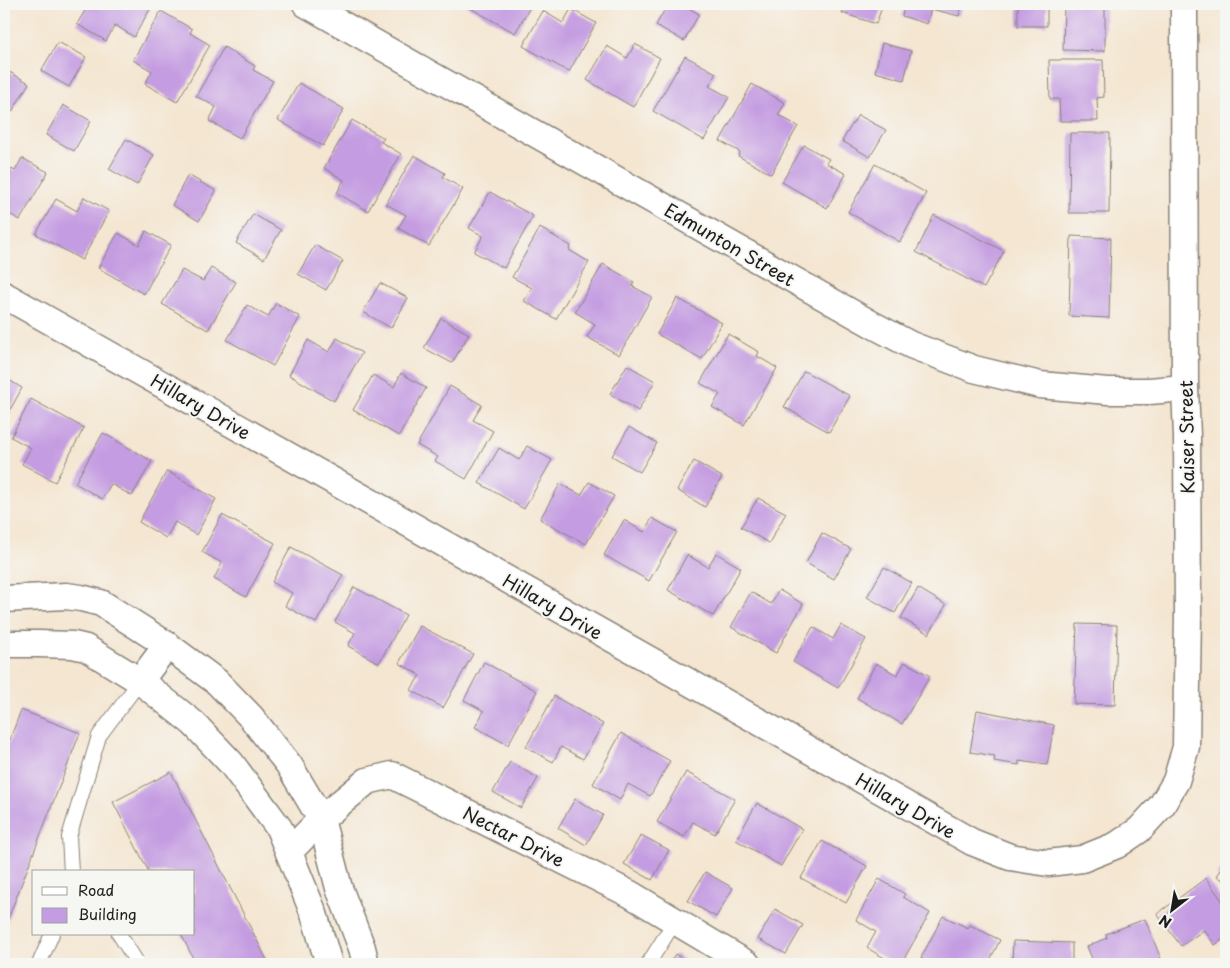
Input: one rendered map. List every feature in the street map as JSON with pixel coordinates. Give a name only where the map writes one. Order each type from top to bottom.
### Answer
[{"type":"street","name":"Edmunton Street","points":[[306,4],[911,345],[974,369],[1040,385],[1108,391],[1150,391],[1185,388]]},
{"type":"street","name":"Kaiser Street","points":[[1117,845],[1139,830],[1162,805],[1176,781],[1186,747],[1188,594],[1185,388],[1184,4]]},
{"type":"street","name":"Hillary Drive","points":[[4,295],[972,842],[1010,857],[1048,862],[1082,859],[1117,845]]},
{"type":"street","points":[[4,599],[66,596],[101,603],[167,645],[216,682],[251,717],[289,766],[321,819],[339,888],[362,948],[366,964]]},
{"type":"street","points":[[4,644],[73,645],[86,648],[140,681],[193,723],[231,763],[279,828],[314,914],[328,964]]},
{"type":"street","points":[[140,681],[167,645]]},
{"type":"street","name":"Nectar Drive","points":[[290,852],[321,819],[367,781],[392,775],[630,894],[747,964]]},
{"type":"lane","points":[[71,870],[70,837],[99,736],[140,681]]},
{"type":"lane","points":[[70,855],[79,870]]},
{"type":"lane","points":[[648,964],[674,921]]},
{"type":"lane","points":[[39,964],[51,936]]},
{"type":"lane","points":[[120,936],[138,964]]},
{"type":"building","points":[[89,4],[153,4],[134,37],[115,25],[106,41],[77,24]]},
{"type":"building","points":[[463,4],[532,4],[515,33]]},
{"type":"building","points":[[668,4],[682,4],[699,14],[684,41],[656,25]]},
{"type":"building","points":[[845,4],[883,4],[876,24],[842,13]]},
{"type":"building","points":[[905,4],[962,4],[959,16],[931,9],[927,24],[902,16]]},
{"type":"building","points":[[1018,4],[1047,4],[1047,26],[1018,26]]},
{"type":"building","points":[[1064,4],[1105,4],[1105,51],[1063,50]]},
{"type":"building","points":[[571,9],[596,23],[569,72],[523,46],[543,11],[563,23]]},
{"type":"building","points":[[161,11],[192,29],[190,33],[210,45],[177,102],[145,84],[152,71],[133,60]]},
{"type":"building","points":[[58,42],[86,57],[69,87],[41,71]]},
{"type":"building","points":[[882,43],[911,51],[904,80],[875,72]]},
{"type":"building","points":[[635,44],[660,58],[633,107],[587,80],[607,46],[627,58]]},
{"type":"building","points":[[224,47],[255,66],[253,70],[273,81],[240,138],[209,121],[216,107],[196,96]]},
{"type":"building","points":[[685,56],[716,73],[709,86],[729,97],[704,140],[653,111]]},
{"type":"building","points":[[1049,60],[1103,60],[1104,97],[1097,98],[1098,121],[1060,121],[1059,99],[1050,99]]},
{"type":"building","points":[[4,69],[29,83],[12,112],[4,107]]},
{"type":"building","points":[[299,83],[344,109],[323,146],[278,120]]},
{"type":"building","points":[[752,84],[785,103],[778,115],[798,126],[771,174],[738,156],[740,152],[720,141]]},
{"type":"building","points":[[63,105],[91,121],[74,151],[46,135]]},
{"type":"building","points":[[858,115],[886,130],[870,157],[842,141]]},
{"type":"building","points":[[352,120],[384,138],[381,142],[401,154],[368,211],[337,193],[344,180],[324,168]]},
{"type":"building","points":[[1070,133],[1110,133],[1109,213],[1069,213]]},
{"type":"building","points":[[126,139],[154,155],[137,185],[109,169]]},
{"type":"building","points":[[804,145],[829,159],[826,163],[846,174],[827,208],[782,182]]},
{"type":"building","points":[[414,155],[445,173],[443,177],[463,189],[429,246],[398,228],[406,215],[386,204]]},
{"type":"building","points":[[22,158],[48,172],[20,220],[4,211],[4,165],[15,171]]},
{"type":"building","points":[[875,164],[926,193],[900,242],[848,212]]},
{"type":"building","points":[[188,175],[216,191],[199,221],[172,205]]},
{"type":"building","points":[[490,192],[533,216],[504,268],[474,252],[483,236],[469,228]]},
{"type":"building","points":[[84,197],[109,211],[82,260],[36,234],[56,199],[77,211]]},
{"type":"building","points":[[253,214],[281,230],[264,259],[236,243]]},
{"type":"building","points":[[934,215],[1004,251],[984,288],[916,252]]},
{"type":"building","points":[[540,228],[571,246],[569,250],[589,262],[556,319],[524,301],[532,288],[512,277]]},
{"type":"building","points":[[146,231],[171,245],[144,294],[98,268],[118,233],[139,245]]},
{"type":"building","points":[[1071,236],[1111,238],[1109,318],[1069,316]]},
{"type":"building","points":[[315,245],[343,261],[326,290],[298,274]]},
{"type":"building","points":[[603,264],[634,282],[632,286],[652,297],[619,355],[587,337],[595,324],[575,312]]},
{"type":"building","points":[[211,268],[236,282],[208,330],[162,304],[182,270],[203,281]]},
{"type":"building","points":[[380,283],[408,298],[391,328],[363,312]]},
{"type":"building","points":[[677,298],[722,323],[702,359],[657,334]]},
{"type":"building","points":[[276,303],[300,317],[273,366],[227,340],[247,305],[268,317]]},
{"type":"building","points":[[441,318],[469,334],[452,363],[424,348]]},
{"type":"building","points":[[728,334],[759,352],[757,356],[777,368],[744,425],[712,407],[720,394],[700,383]]},
{"type":"building","points":[[337,338],[362,353],[334,401],[289,375],[308,340],[329,352]]},
{"type":"building","points":[[627,365],[655,381],[638,411],[610,394]]},
{"type":"building","points":[[804,371],[850,396],[829,432],[784,407]]},
{"type":"building","points":[[401,373],[426,388],[399,436],[353,410],[373,375],[394,387]]},
{"type":"building","points":[[4,377],[22,388],[4,421]]},
{"type":"building","points":[[450,386],[482,405],[473,420],[493,431],[466,479],[435,461],[438,457],[417,445]]},
{"type":"building","points":[[31,399],[84,428],[55,482],[22,464],[31,448],[11,437]]},
{"type":"building","points":[[629,427],[657,443],[640,472],[612,456]]},
{"type":"building","points":[[103,433],[152,461],[132,496],[111,484],[102,499],[75,483]]},
{"type":"building","points":[[527,446],[552,460],[524,509],[479,483],[499,448],[519,460]]},
{"type":"building","points":[[694,461],[722,477],[705,507],[677,490]]},
{"type":"building","points":[[167,471],[216,499],[196,535],[175,522],[166,538],[139,522]]},
{"type":"building","points":[[589,482],[614,496],[586,544],[540,519],[560,484],[581,495]]},
{"type":"building","points":[[758,498],[786,513],[769,543],[741,527]]},
{"type":"building","points":[[222,515],[275,543],[246,597],[214,579],[222,563],[202,552]]},
{"type":"building","points":[[652,518],[677,532],[649,581],[604,555],[624,520],[644,532]]},
{"type":"building","points":[[822,533],[851,549],[834,579],[806,563]]},
{"type":"building","points":[[291,547],[343,575],[316,623],[285,606],[292,593],[272,582]]},
{"type":"building","points":[[716,553],[741,568],[713,616],[668,590],[687,555],[708,567]]},
{"type":"building","points":[[884,567],[912,583],[895,613],[867,597]]},
{"type":"building","points":[[354,587],[406,615],[379,663],[348,646],[355,633],[335,622]]},
{"type":"building","points":[[918,588],[946,605],[929,634],[901,618]]},
{"type":"building","points":[[779,590],[803,604],[776,653],[731,627],[751,592],[771,604]]},
{"type":"building","points":[[1077,624],[1117,625],[1115,705],[1074,704]]},
{"type":"building","points":[[841,625],[866,639],[838,688],[793,662],[813,627],[833,639]]},
{"type":"building","points":[[420,626],[473,654],[443,708],[411,690],[420,675],[399,663]]},
{"type":"building","points":[[484,662],[537,691],[508,745],[475,727],[484,711],[464,700]]},
{"type":"building","points":[[905,662],[930,676],[902,724],[857,698],[876,663],[897,675]]},
{"type":"building","points":[[554,696],[603,724],[583,759],[561,747],[553,762],[526,747]]},
{"type":"building","points":[[21,710],[80,733],[4,929],[4,755]]},
{"type":"building","points":[[977,710],[1054,725],[1047,765],[1019,761],[1019,765],[994,761],[995,756],[970,752]]},
{"type":"building","points":[[621,733],[670,761],[650,796],[628,784],[620,800],[593,784]]},
{"type":"building","points":[[510,762],[538,778],[521,808],[493,792]]},
{"type":"building","points":[[171,772],[269,964],[196,964],[182,936],[195,936],[195,870],[148,870],[113,802]]},
{"type":"building","points":[[686,772],[735,799],[715,834],[693,822],[684,837],[657,822]]},
{"type":"building","points":[[575,799],[603,815],[586,845],[558,828]]},
{"type":"building","points":[[757,803],[802,829],[781,866],[736,840]]},
{"type":"building","points":[[641,835],[669,850],[652,880],[624,864]]},
{"type":"building","points":[[822,841],[867,866],[846,903],[801,878]]},
{"type":"building","points":[[1226,862],[1226,882],[1217,876]]},
{"type":"building","points":[[705,872],[733,888],[716,917],[688,901]]},
{"type":"building","points":[[1206,878],[1226,906],[1226,937],[1215,945],[1204,930],[1181,946],[1157,914]]},
{"type":"building","points":[[879,879],[905,894],[903,897],[930,913],[901,964],[895,964],[867,948],[876,932],[856,920]]},
{"type":"building","points":[[775,909],[803,925],[786,954],[758,939]]},
{"type":"building","points":[[943,916],[968,928],[970,925],[1000,940],[988,964],[933,964],[921,958]]},
{"type":"building","points":[[1145,919],[1163,964],[1094,964],[1087,946],[1107,938],[1106,934]]},
{"type":"building","points":[[1013,941],[1072,943],[1072,964],[1012,964]]},
{"type":"building","points":[[675,954],[692,964],[669,964]]}]
